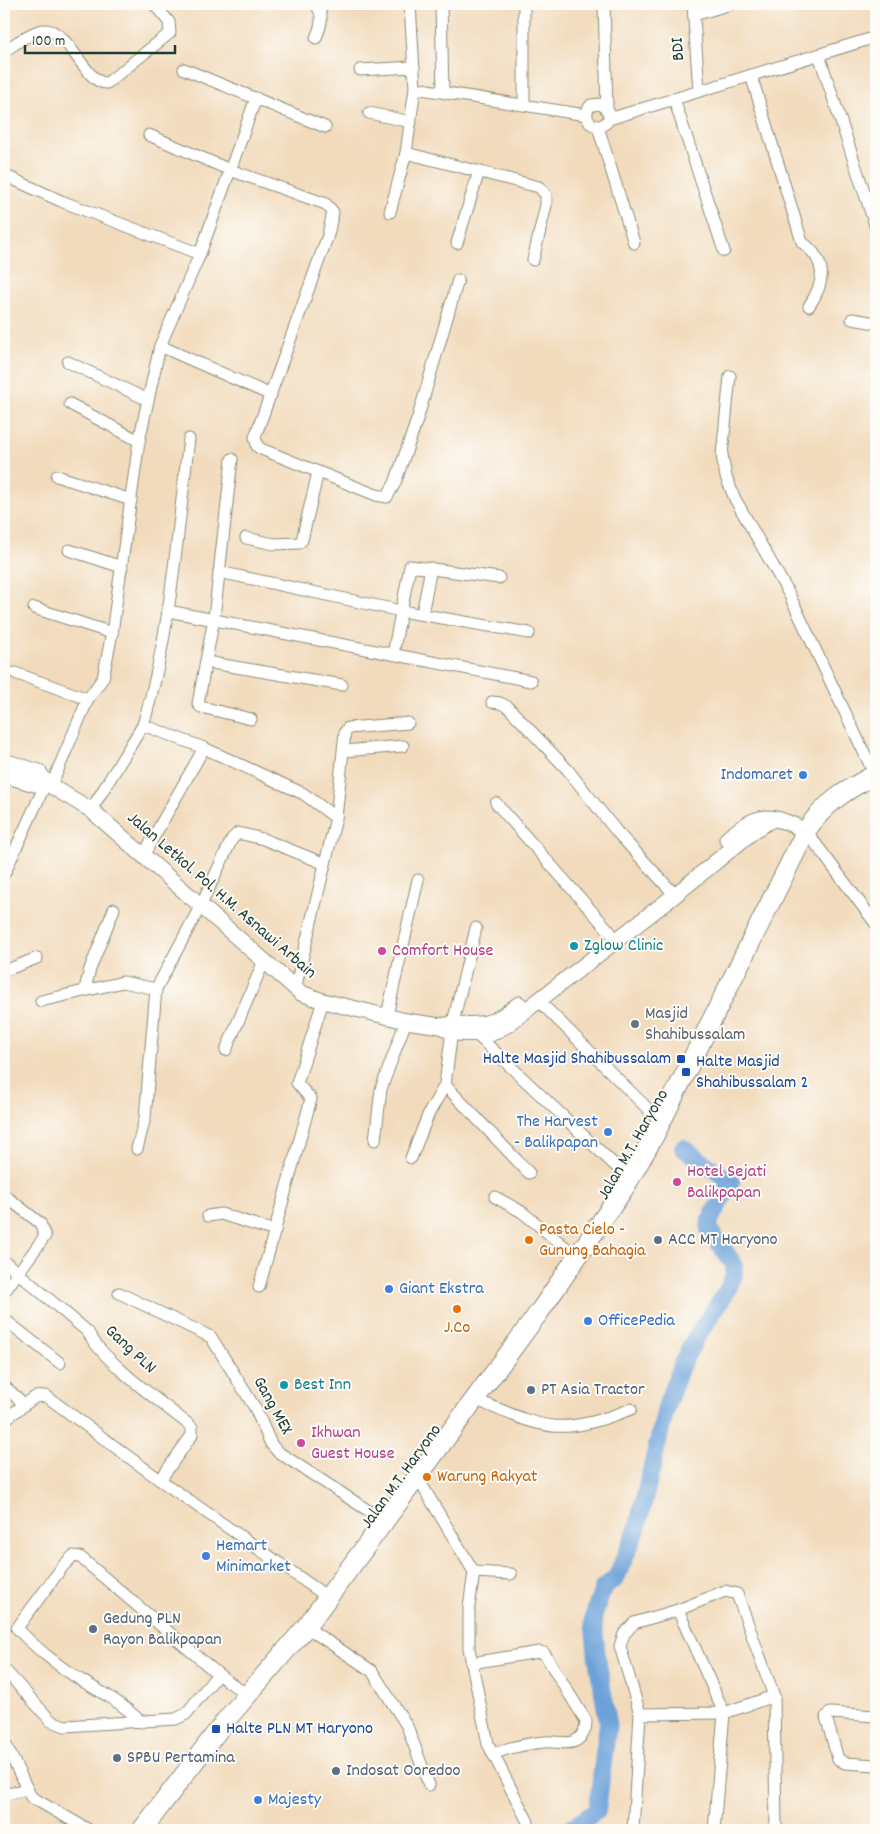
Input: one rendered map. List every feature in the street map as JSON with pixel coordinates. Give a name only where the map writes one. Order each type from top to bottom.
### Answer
[{"type":"main road","name":"Jalan M.T. Haryono","points":[[145,1829],[247,1695],[306,1627],[574,1263],[625,1187],[654,1122],[801,828],[808,808],[826,789],[874,767]]},
{"type":"main road","name":"Jalan M.T. Haryono","points":[[247,1695],[286,1634],[570,1251],[654,1122]]},
{"type":"street","points":[[4,51],[36,32],[45,30],[56,33],[97,80],[107,84],[170,33],[169,22],[154,4]]},
{"type":"street","points":[[315,4],[320,10],[321,25],[316,38]]},
{"type":"street","points":[[390,212],[406,153],[415,88],[410,4]]},
{"type":"street","points":[[441,4],[443,92]]},
{"type":"street","points":[[524,4],[524,104]]},
{"type":"street","points":[[598,127],[606,123],[608,113],[604,4]]},
{"type":"street","points":[[694,10],[729,4]]},
{"type":"street","name":"BDI","points":[[694,10],[699,91]]},
{"type":"street","points":[[608,113],[674,99],[876,37]]},
{"type":"street","points":[[819,55],[876,228]]},
{"type":"street","points":[[360,70],[414,67]]},
{"type":"street","points":[[184,69],[325,127]]},
{"type":"street","points":[[751,75],[802,242],[814,251],[820,261],[821,270],[817,293],[809,306]]},
{"type":"street","points":[[415,88],[586,115]]},
{"type":"street","points":[[4,874],[49,784],[88,699],[103,678],[112,633],[139,441],[160,346],[200,254],[256,98]]},
{"type":"street","points":[[674,99],[724,250]]},
{"type":"street","points":[[586,115],[591,105],[602,104],[608,113]]},
{"type":"street","points":[[369,113],[411,122]]},
{"type":"street","points":[[586,115],[590,123],[598,127],[634,243]]},
{"type":"street","points":[[150,135],[230,170],[326,204],[333,212],[328,235],[255,438],[257,446],[376,495],[387,496],[390,493],[418,417],[458,280]]},
{"type":"street","points":[[406,153],[539,187],[546,196],[546,205],[533,260]]},
{"type":"street","points":[[458,243],[479,171]]},
{"type":"street","points":[[4,175],[61,201],[200,254]]},
{"type":"street","points":[[852,319],[876,323]]},
{"type":"street","points":[[160,346],[271,395]]},
{"type":"street","points":[[68,362],[148,400]]},
{"type":"street","points":[[730,376],[722,455],[726,477],[735,499],[789,594],[874,767]]},
{"type":"street","points":[[70,404],[139,441]]},
{"type":"street","points":[[91,810],[143,725],[153,692],[168,611],[189,439]]},
{"type":"street","points":[[232,459],[214,618],[199,706],[251,719]]},
{"type":"street","points":[[246,538],[274,544],[299,543],[302,540],[318,472]]},
{"type":"street","points":[[56,476],[131,500]]},
{"type":"street","points":[[69,550],[122,567]]},
{"type":"street","points":[[393,654],[408,568],[413,566],[499,578]]},
{"type":"street","points":[[422,614],[431,568]]},
{"type":"street","points":[[219,572],[401,611],[529,633]]},
{"type":"street","points":[[34,608],[112,633]]},
{"type":"street","points":[[168,611],[214,618],[531,681]]},
{"type":"street","points":[[206,662],[342,685]]},
{"type":"street","points":[[15,673],[88,699]]},
{"type":"street","points":[[492,702],[500,703],[508,708],[567,769],[617,832],[672,891]]},
{"type":"street","points":[[294,989],[323,863],[336,818],[345,732],[348,728],[408,723]]},
{"type":"street","points":[[143,725],[204,748],[304,794],[336,818]]},
{"type":"street","points":[[344,751],[403,746]]},
{"type":"street","points":[[144,854],[204,748]]},
{"type":"street","name":"Jalan Letkol. Pol. H.M. Asnawi Arbain","points":[[4,761],[39,772],[49,784],[91,810],[144,854],[200,907],[294,989],[323,1001],[476,1034],[495,1032],[611,933],[672,891]]},
{"type":"street","name":"Jalan Letkol. Pol. H.M. Asnawi Arbain","points":[[4,775],[35,784],[49,784]]},
{"type":"street","points":[[496,803],[611,933]]},
{"type":"street","name":"Jalan Letkol. Pol. H.M. Asnawi Arbain","points":[[449,1027],[487,1022],[502,1016],[535,997],[756,828],[772,819],[801,828]]},
{"type":"street","points":[[801,828],[876,924]]},
{"type":"street","points":[[137,1149],[145,1118],[156,989],[200,907],[234,836],[244,834],[263,839],[323,863]]},
{"type":"street","points":[[387,1015],[418,880]]},
{"type":"street","points":[[85,990],[90,969],[114,909]]},
{"type":"street","points":[[411,1158],[429,1112],[445,1082],[449,1027],[476,928]]},
{"type":"street","points":[[4,971],[37,958]]},
{"type":"street","points":[[226,1050],[264,961]]},
{"type":"street","points":[[41,1001],[123,982],[156,989]]},
{"type":"street","points":[[535,997],[654,1122]]},
{"type":"street","points":[[259,1288],[311,1099],[298,1086],[297,1079],[323,1001]]},
{"type":"street","points":[[374,1140],[381,1089],[406,1020]]},
{"type":"street","points":[[476,1034],[622,1172]]},
{"type":"street","points":[[445,1082],[529,1173]]},
{"type":"street","points":[[4,1195],[40,1223],[46,1236],[4,1292]]},
{"type":"street","points":[[495,1198],[522,1212],[570,1251]]},
{"type":"street","points":[[208,1216],[221,1214],[275,1231]]},
{"type":"street","points":[[4,1261],[18,1271]]},
{"type":"street","name":"Gang PLN","points":[[18,1271],[88,1332],[91,1340],[121,1369],[192,1427],[192,1435],[160,1480]]},
{"type":"street","name":"Gang MEX","points":[[119,1293],[211,1337],[255,1408],[271,1444],[278,1452],[375,1515]]},
{"type":"street","points":[[4,1319],[60,1364]]},
{"type":"street","points":[[4,1386],[24,1404]]},
{"type":"street","points":[[4,1420],[24,1404],[40,1395],[46,1396],[160,1480],[319,1591]]},
{"type":"street","points":[[474,1400],[532,1424],[550,1428],[571,1428],[631,1409]]},
{"type":"street","points":[[417,1477],[474,1572],[470,1607],[469,1648],[488,1744],[528,1822]]},
{"type":"street","points":[[141,1722],[108,1694],[83,1681],[26,1639],[17,1628],[63,1566],[73,1556],[80,1557],[218,1674],[247,1695]]},
{"type":"street","points":[[474,1572],[511,1574]]},
{"type":"street","points":[[634,1830],[640,1714],[620,1646],[622,1640],[634,1623],[678,1610],[726,1591],[737,1594],[774,1696],[776,1830]]},
{"type":"street","points":[[678,1610],[724,1713],[714,1830]]},
{"type":"street","points":[[306,1627],[372,1671],[407,1726],[429,1785]]},
{"type":"street","points":[[471,1663],[539,1652],[544,1653],[586,1722],[586,1729],[580,1738],[573,1743],[543,1742],[510,1747],[493,1754]]},
{"type":"street","points":[[4,1669],[57,1724],[65,1726],[176,1719],[182,1716],[218,1674]]},
{"type":"street","points":[[640,1714],[724,1713],[774,1696]]},
{"type":"street","points":[[876,1716],[830,1714],[826,1717],[838,1759],[845,1763],[876,1765]]},
{"type":"street","points":[[4,1741],[31,1797],[89,1830]]},
{"type":"street","points":[[4,1795],[26,1789]]},
{"type":"waterway","points":[[568,1830],[597,1811],[608,1722],[597,1658],[593,1618],[603,1588],[616,1578],[637,1529],[667,1404],[681,1366],[695,1339],[727,1291],[734,1275],[734,1264],[709,1230],[710,1220],[731,1182],[683,1148]]},
{"type":"place","name":"Indomaret","points":[[803,775]]},
{"type":"place","name":"Zglow Clinic","points":[[574,946]]},
{"type":"place","name":"Comfort House","points":[[382,951]]},
{"type":"place","name":"Masjid Shahibussalam","points":[[635,1024]]},
{"type":"place","name":"Halte Masjid Shahibussalam","points":[[681,1059]]},
{"type":"place","name":"Halte Masjid Shahibussalam 2","points":[[686,1072]]},
{"type":"place","name":"The Harvest - Balikpapan","points":[[608,1132]]},
{"type":"place","name":"Hotel Sejati Balikpapan","points":[[677,1182]]},
{"type":"place","name":"Pasta Cielo - Gunung Bahagia","points":[[529,1240]]},
{"type":"place","name":"ACC MT Haryono","points":[[658,1240]]},
{"type":"place","name":"Giant Ekstra","points":[[389,1289]]},
{"type":"place","name":"J.Co","points":[[457,1309]]},
{"type":"place","name":"OfficePedia","points":[[588,1321]]},
{"type":"place","name":"Best Inn","points":[[284,1385]]},
{"type":"place","name":"PT Asia Tractor","points":[[531,1390]]},
{"type":"place","name":"Ikhwan Guest House","points":[[301,1443]]},
{"type":"place","name":"Warung Rakyat","points":[[427,1477]]},
{"type":"place","name":"Hemart Minimarket","points":[[206,1556]]},
{"type":"place","name":"Gedung PLN Rayon Balikpapan","points":[[93,1629]]},
{"type":"place","name":"Halte PLN MT Haryono","points":[[216,1729]]},
{"type":"place","name":"SPBU Pertamina","points":[[117,1758]]},
{"type":"place","name":"Indosat Ooredoo","points":[[336,1771]]},
{"type":"place","name":"Majesty","points":[[258,1800]]}]
